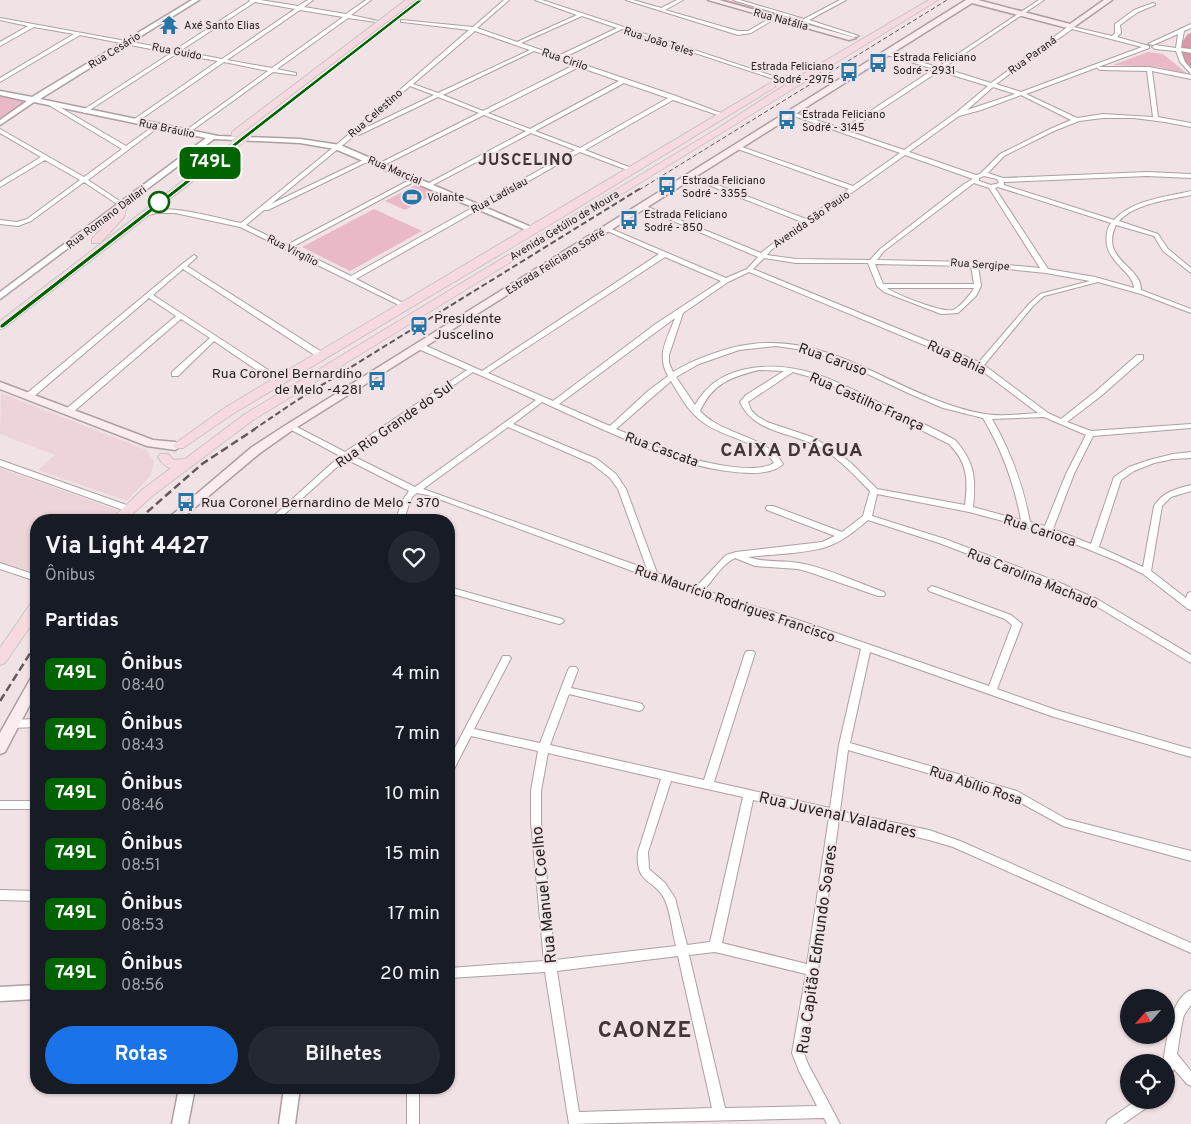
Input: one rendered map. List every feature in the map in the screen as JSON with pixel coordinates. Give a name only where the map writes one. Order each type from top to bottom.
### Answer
[{"type":"main road","points":[[0,315],[232,140],[411,0]]},
{"type":"main road","points":[[0,326],[168,195],[232,140],[247,135],[420,0]]},
{"type":"main road","name":"Rua Natália","points":[[711,0],[774,18],[854,37]]},
{"type":"main road","name":"Avenida Getúlio de Moura","points":[[164,456],[168,450],[177,446],[216,419],[917,0]]},
{"type":"main road","points":[[970,0],[1072,26]]},
{"type":"main road","name":"Estrada Feliciano Sodré","points":[[179,514],[256,450],[290,427],[970,0]]},
{"type":"main road","points":[[980,0],[1023,13]]},
{"type":"main road","name":"Rua Paraná","points":[[1072,26],[1109,0]]},
{"type":"main road","name":"Avenida Getúlio de Moura","points":[[185,464],[249,417],[930,1]]},
{"type":"main road","points":[[829,52],[841,55]]},
{"type":"main road","points":[[723,115],[723,117],[710,126],[713,129],[723,129]]},
{"type":"main road","points":[[684,139],[699,132],[704,134],[684,152]]},
{"type":"main road","points":[[96,241],[120,215],[122,205]]},
{"type":"main road","points":[[0,385],[152,443],[193,446],[197,450],[196,455]]},
{"type":"main road","points":[[152,443],[166,461],[171,464],[185,464]]},
{"type":"main road","points":[[147,493],[164,456]]},
{"type":"main road","points":[[125,514],[147,493],[185,464]]},
{"type":"main road","points":[[0,659],[30,616]]},
{"type":"main road","points":[[0,748],[11,724],[30,692]]},
{"type":"street","name":"Rua Cesário","points":[[0,122],[196,0]]},
{"type":"street","points":[[250,0],[376,20]]},
{"type":"street","points":[[71,117],[85,111],[254,0]]},
{"type":"street","points":[[135,121],[311,0]]},
{"type":"street","points":[[187,132],[370,0]]},
{"type":"street","name":"Rua Celestino","points":[[242,225],[346,139],[508,0]]},
{"type":"street","name":"Rua João Teles","points":[[537,0],[782,80]]},
{"type":"street","points":[[628,0],[742,34],[774,18]]},
{"type":"street","points":[[661,10],[681,0]]},
{"type":"street","points":[[735,0],[806,20],[854,37]]},
{"type":"street","points":[[748,4],[756,0]]},
{"type":"street","points":[[806,20],[844,0]]},
{"type":"street","points":[[843,132],[1042,0]]},
{"type":"street","points":[[1115,37],[1118,33],[1117,25],[1122,20],[1152,4]]},
{"type":"street","points":[[518,43],[580,15]]},
{"type":"street","name":"Rua Guido","points":[[0,20],[80,33],[294,74]]},
{"type":"street","name":"Rua Cirilo","points":[[403,21],[475,28],[723,115]]},
{"type":"street","points":[[0,44],[33,25]]},
{"type":"street","points":[[1072,26],[1149,46]]},
{"type":"street","name":"Rua Paraná","points":[[958,114],[992,85],[1072,26]]},
{"type":"street","name":"Avenida São Paulo","points":[[553,405],[680,312],[726,281],[749,270],[769,249],[958,114],[979,109],[1090,69],[1149,46],[1191,26]]},
{"type":"street","points":[[560,57],[621,28]]},
{"type":"street","points":[[1182,30],[1179,50],[1183,63],[1191,72]]},
{"type":"street","points":[[0,80],[80,33]]},
{"type":"street","points":[[1115,37],[1124,41],[1149,46],[1191,50]]},
{"type":"street","points":[[1123,56],[1128,48],[1124,41]]},
{"type":"street","points":[[346,139],[534,49]]},
{"type":"street","points":[[886,53],[1022,94],[1076,120]]},
{"type":"street","points":[[382,164],[580,64]]},
{"type":"street","points":[[1149,68],[1156,120]]},
{"type":"street","name":"Avenida São Paulo","points":[[1090,69],[1149,68],[1191,77]]},
{"type":"street","points":[[429,185],[625,80]]},
{"type":"street","points":[[409,84],[632,170]]},
{"type":"street","name":"Rua Bráulio","points":[[0,93],[212,137],[300,141],[337,146]]},
{"type":"street","name":"Rua Ladislau","points":[[351,279],[674,97]]},
{"type":"street","points":[[49,104],[125,148]]},
{"type":"street","points":[[790,113],[978,177],[994,175],[1001,183],[1114,223],[1151,233],[1160,237],[1165,250],[1191,271]]},
{"type":"street","points":[[974,262],[978,286],[974,295],[956,312],[949,313],[933,310],[895,296],[880,286],[871,262],[882,250],[978,177],[1002,155],[1076,120],[1105,116],[1191,125]]},
{"type":"street","points":[[0,222],[12,224],[29,220],[157,126]]},
{"type":"street","points":[[0,131],[83,179],[122,205]]},
{"type":"street","name":"Rua Romano Dallari","points":[[0,296],[212,137]]},
{"type":"street","name":"Rua Marcial","points":[[337,146],[534,230]]},
{"type":"street","points":[[737,147],[854,189]]},
{"type":"street","points":[[0,185],[45,157]]},
{"type":"street","points":[[255,214],[369,159]]},
{"type":"street","points":[[978,177],[979,184],[991,187],[1001,183],[1147,174],[1191,176]]},
{"type":"street","points":[[690,176],[807,222]]},
{"type":"street","points":[[287,247],[415,178]]},
{"type":"street","points":[[991,187],[1045,270]]},
{"type":"street","points":[[1138,290],[1137,281],[1112,252],[1107,235],[1114,223],[1128,210],[1136,206],[1191,192]]},
{"type":"street","points":[[280,194],[293,197]]},
{"type":"street","points":[[168,195],[169,204],[175,211]]},
{"type":"street","name":"Rua Sergipe","points":[[642,206],[762,256],[783,260],[974,262],[1045,270],[1138,290],[1191,311]]},
{"type":"street","name":"Rua Virgílio","points":[[143,214],[157,211],[175,211],[242,225],[405,306]]},
{"type":"street","points":[[607,229],[726,281]]},
{"type":"street","points":[[482,374],[664,254]]},
{"type":"street","points":[[28,396],[194,257]]},
{"type":"street","points":[[183,266],[322,356]]},
{"type":"street","name":"Rua Bahia","points":[[749,270],[980,365],[1045,414],[1090,434],[1190,426]]},
{"type":"street","points":[[980,365],[1031,305],[1042,295],[1098,281]]},
{"type":"street","points":[[880,286],[978,286]]},
{"type":"street","points":[[149,295],[279,381]]},
{"type":"street","name":"Rua Cascata","points":[[419,346],[665,453],[702,464],[739,469],[768,470],[776,467],[779,464],[775,456],[763,448],[724,432],[696,412],[672,376],[665,362],[665,355],[680,312]]},
{"type":"street","points":[[69,411],[180,316]]},
{"type":"street","points":[[176,374],[214,338]]},
{"type":"street","name":"Rua Caruso","points":[[610,430],[672,376],[696,362],[744,346],[774,343],[796,345],[846,361],[959,409],[986,416],[1017,417],[1045,414]]},
{"type":"street","points":[[1062,422],[1098,394],[1140,357]]},
{"type":"street","name":"Rua Castilho França","points":[[696,412],[702,398],[711,386],[726,378],[761,367],[791,370],[807,374],[854,393],[952,442],[961,450],[968,463],[972,479],[969,509]]},
{"type":"street","name":"Rua Rio Grande do Sul","points":[[280,514],[346,455],[472,370]]},
{"type":"street","points":[[698,591],[729,558],[736,555],[814,546],[843,536],[867,516],[874,491],[831,450],[816,442],[752,418],[745,409],[744,402],[749,396],[791,370]]},
{"type":"street","points":[[402,514],[407,497],[416,489],[540,400]]},
{"type":"street","points":[[986,416],[1001,440],[1010,460],[1026,523]]},
{"type":"street","points":[[507,424],[594,462],[614,476],[622,490],[654,576]]},
{"type":"street","name":"Rua Maurício Rodrigues Francisco","points":[[290,427],[404,485],[654,576],[801,624],[1054,713],[1191,754]]},
{"type":"street","points":[[1048,530],[1070,474],[1090,434]]},
{"type":"street","points":[[1094,548],[1117,479],[1123,473],[1137,466],[1169,457],[1191,455]]},
{"type":"street","points":[[0,463],[129,510]]},
{"type":"street","points":[[1146,572],[1158,506],[1162,498],[1170,493],[1191,488]]},
{"type":"street","name":"Rua Carioca","points":[[874,491],[969,509],[1048,530],[1094,548],[1146,572],[1189,606]]},
{"type":"street","points":[[770,508],[843,536]]},
{"type":"street","name":"Rua Carolina Machado","points":[[867,516],[942,541],[1086,597],[1191,659]]},
{"type":"street","points":[[736,555],[755,563],[798,566],[881,594]]},
{"type":"street","points":[[0,566],[30,576]]},
{"type":"street","points":[[932,589],[1008,617],[1017,624],[992,690]]},
{"type":"street","points":[[455,592],[560,621]]},
{"type":"street","points":[[1189,606],[1191,595]]},
{"type":"street","name":"Rua Capitão Edmundo Soares","points":[[834,1124],[803,1067],[798,1052],[812,970],[844,744],[866,648]]},
{"type":"street","points":[[708,784],[750,652]]},
{"type":"street","points":[[455,756],[506,658]]},
{"type":"street","name":"Rua Manuel Coelho","points":[[573,670],[544,746],[536,791],[536,822],[550,966],[575,1121]]},
{"type":"street","points":[[566,690],[639,707]]},
{"type":"street","points":[[11,724],[30,724]]},
{"type":"street","name":"Rua Juvenal Valadares","points":[[468,730],[929,834],[956,844],[1191,948]]},
{"type":"street","name":"Rua Abílio Rosa","points":[[844,744],[1014,794],[1063,822],[1191,856]]},
{"type":"street","points":[[668,776],[641,863],[643,870],[648,876],[661,884],[667,890],[672,900],[720,1114]]},
{"type":"street","points":[[715,947],[749,794]]},
{"type":"street","points":[[0,805],[30,805]]},
{"type":"street","points":[[0,895],[30,896]]},
{"type":"street","points":[[455,973],[550,966],[715,947],[812,970]]},
{"type":"street","points":[[0,994],[30,992]]},
{"type":"street","points":[[1172,1054],[1172,1032],[1185,1002],[1191,996]]},
{"type":"street","points":[[1175,1061],[1191,1080]]},
{"type":"street","points":[[180,1124],[187,1094]]},
{"type":"street","points":[[288,1124],[291,1094]]},
{"type":"street","points":[[413,1094],[413,1124]]},
{"type":"street","points":[[1112,1124],[1134,1109]]},
{"type":"street","points":[[575,1121],[720,1114],[827,1112]]},
{"type":"shaded area","points":[[1148,52],[1163,54],[1190,76],[1158,67],[1113,65]]},
{"type":"shaded area","points":[[0,95],[29,101],[0,121]]},
{"type":"shaded area","name":"Volante","points":[[418,184],[438,192],[405,210],[385,201]]},
{"type":"shaded area","points":[[374,209],[422,231],[350,271],[302,247]]},
{"type":"shaded area","points":[[1,393],[146,450],[154,461],[151,475],[127,501],[38,470],[55,455],[0,434]]},
{"type":"shaded area","points":[[0,468],[119,511],[116,514],[30,514],[30,571],[0,562]]},
{"type":"waterway","points":[[725,0],[832,30]]},
{"type":"waterway","points":[[1191,36],[1185,45],[1187,63],[1191,67]]},
{"type":"railway","points":[[639,190],[947,0]]},
{"type":"railway","points":[[253,430],[296,401],[641,188]]},
{"type":"railway","points":[[145,514],[202,464],[255,429]]},
{"type":"railway","points":[[0,701],[30,654]]},
{"type":"bus line","name":"749L","points":[[0,327],[140,216],[420,0]]},
{"type":"place","name":"Axé Santo Elias","points":[[169,25]]},
{"type":"place","name":"Estrada Feliciano Sodré - 2931","points":[[878,63]]},
{"type":"place","name":"Estrada Feliciano Sodré -2975","points":[[849,72]]},
{"type":"place","name":"Estrada Feliciano Sodré - 3145","points":[[787,120]]},
{"type":"place","name":"Estrada Feliciano Sodré - 3355","points":[[667,186]]},
{"type":"place","name":"Volante","points":[[412,197]]},
{"type":"place","name":"Estrada Feliciano Sodré - 850","points":[[629,220]]},
{"type":"place","name":"Presidente Juscelino","points":[[419,326]]},
{"type":"place","name":"Rua Coronel Bernardino de Melo -428I","points":[[377,381]]},
{"type":"place","name":"Rua Coronel Bernardino de Melo - 370","points":[[186,502]]},
{"type":"district","name":"JUSCELINO","points":[[526,159]]},
{"type":"district","name":"CAIXA D'ÁGUA","points":[[792,449]]},
{"type":"district","name":"CAONZE","points":[[645,1029]]}]
